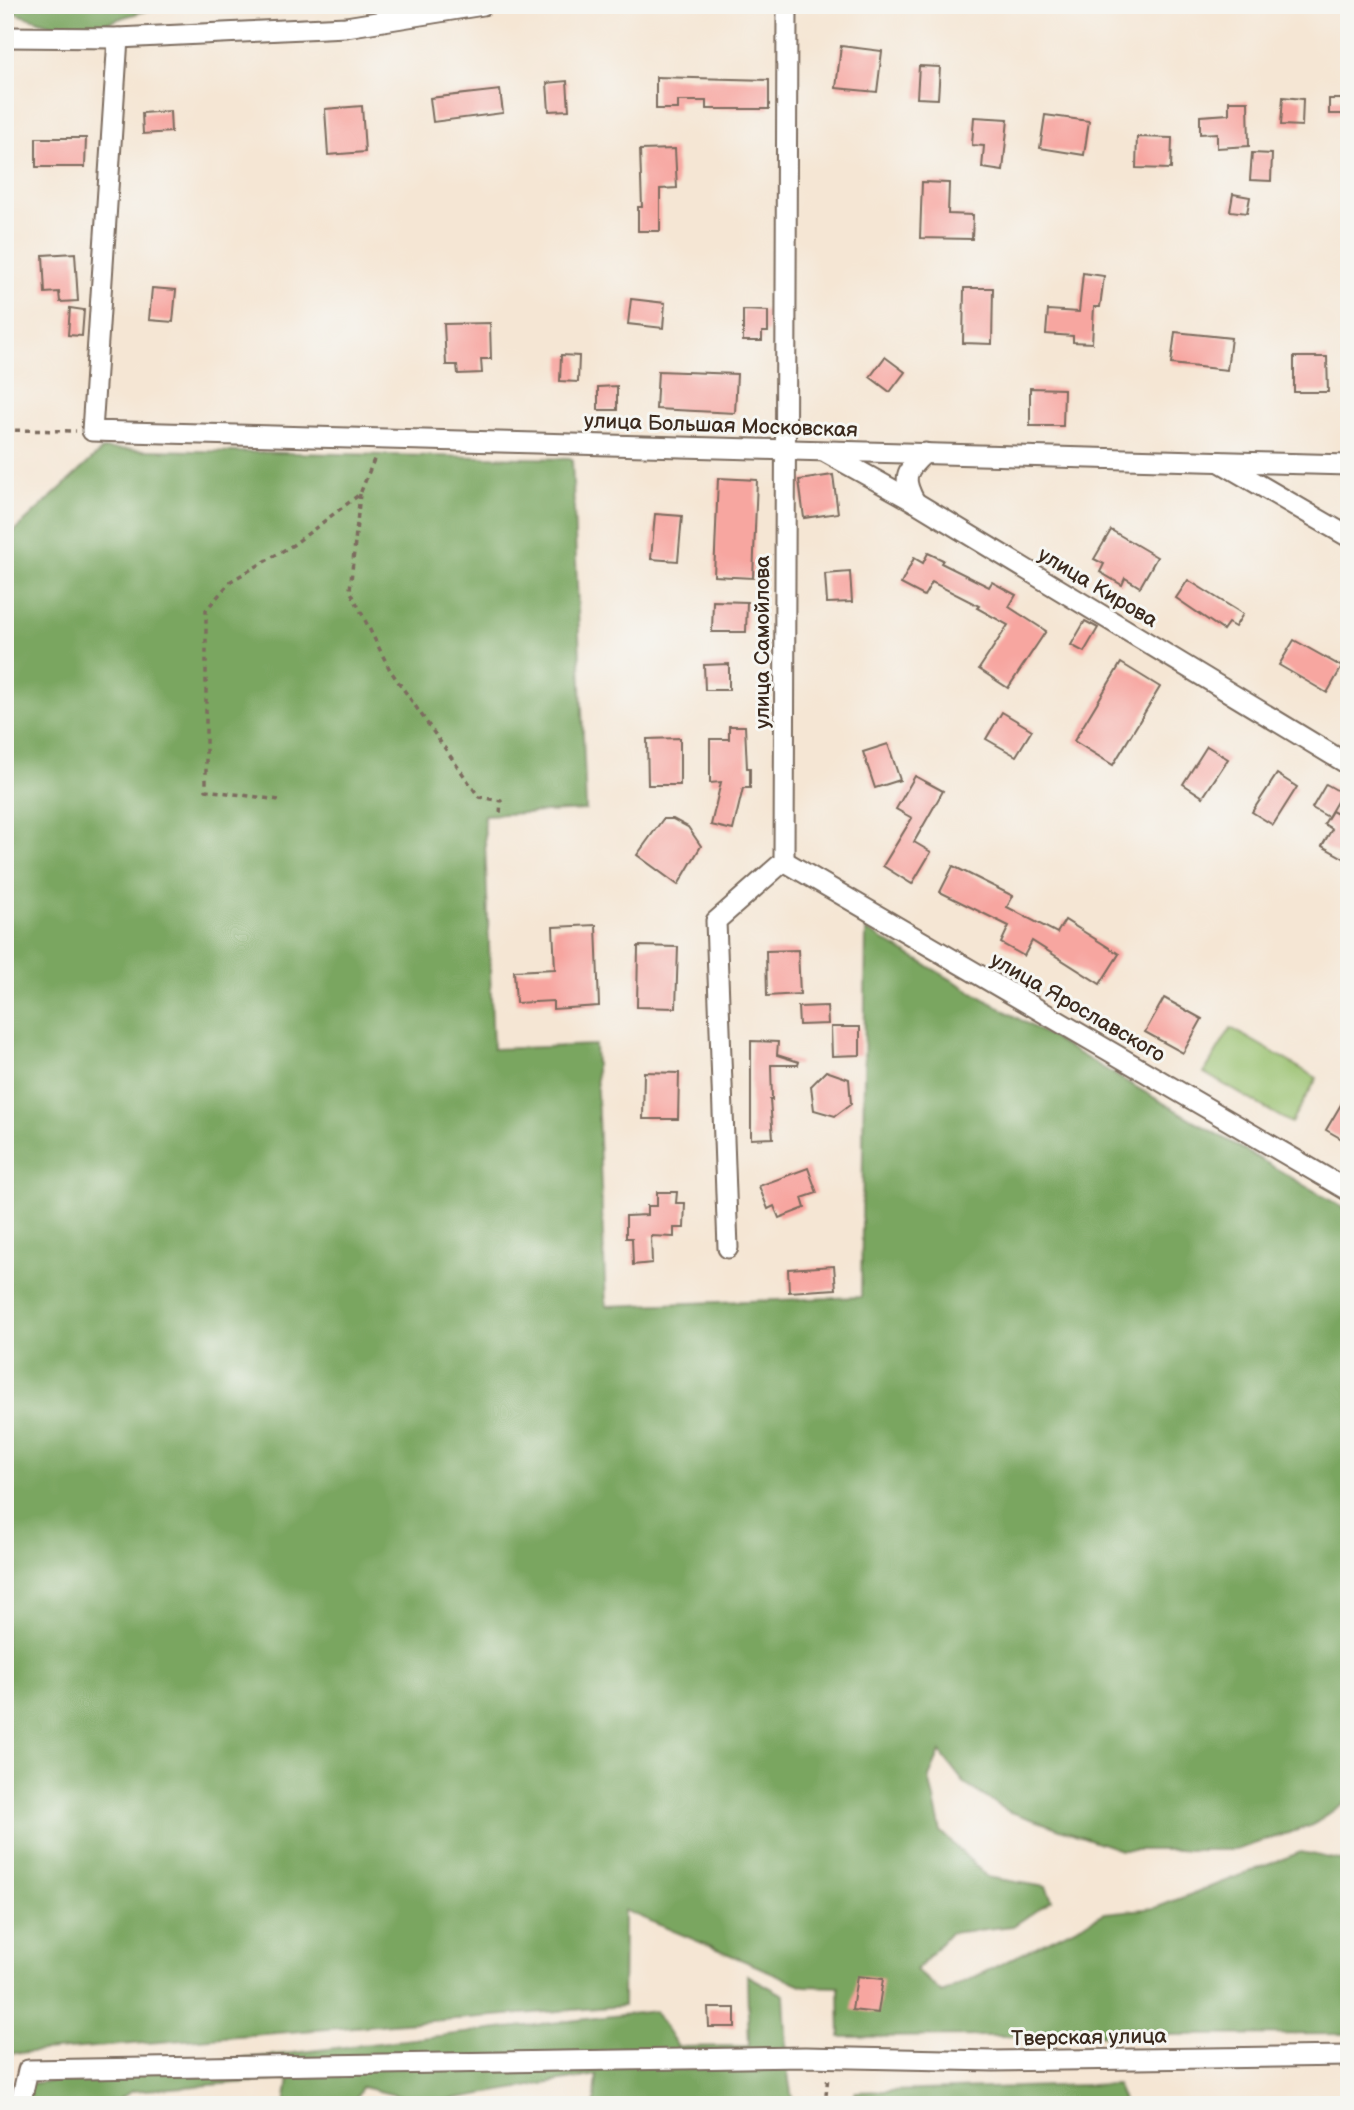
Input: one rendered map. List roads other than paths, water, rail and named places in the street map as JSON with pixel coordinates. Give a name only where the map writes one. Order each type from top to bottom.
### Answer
[{"type":"street","points":[[5,37],[118,38],[346,27],[483,5]]},
{"type":"street","name":"улица Самойлова","points":[[783,861],[787,5]]},
{"type":"street","name":"улица Большая Московская","points":[[118,38],[92,431],[1349,465]]},
{"type":"street","name":"улица Кирова","points":[[822,450],[915,502],[1349,765]]},
{"type":"street","points":[[915,502],[907,487],[906,475],[925,453]]},
{"type":"street","points":[[1217,461],[1349,537]]},
{"type":"street","points":[[728,1248],[716,921],[783,861]]},
{"type":"street","name":"улица Ярославского","points":[[783,861],[1349,1191]]},
{"type":"street","name":"Тверская улица","points":[[20,2105],[28,2070],[830,2058],[994,2061],[1349,2056]]}]
